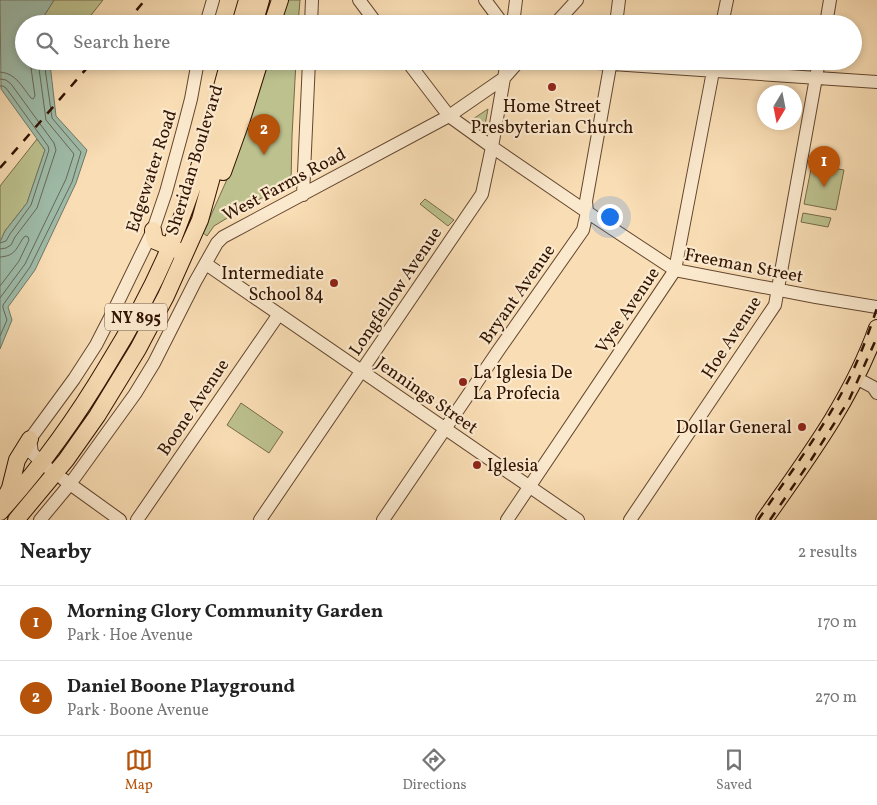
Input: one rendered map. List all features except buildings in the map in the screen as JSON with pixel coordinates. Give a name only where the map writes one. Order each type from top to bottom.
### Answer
[{"type":"main road","points":[[243,15],[247,0]]},
{"type":"main road","points":[[257,15],[261,0]]},
{"type":"main road","points":[[275,15],[280,0]]},
{"type":"main road","name":"Sheridan Boulevard","points":[[0,512],[42,463],[84,404],[123,340],[152,285],[170,247],[191,193],[226,70]]},
{"type":"main road","name":"Sheridan Boulevard","points":[[16,520],[88,429],[138,349],[166,296],[200,220],[242,70]]},
{"type":"main road","points":[[200,220],[220,179],[236,138],[257,70]]},
{"type":"main road","points":[[153,230],[155,241],[185,254]]},
{"type":"main road","points":[[764,520],[803,465],[841,407],[856,378],[873,354],[877,328]]},
{"type":"main road","points":[[0,509],[10,488],[18,457],[30,439]]},
{"type":"street","points":[[209,15],[213,0]]},
{"type":"street","points":[[311,15],[312,0]]},
{"type":"street","points":[[359,0],[370,15]]},
{"type":"street","points":[[485,0],[496,15]]},
{"type":"street","points":[[514,15],[516,0]]},
{"type":"street","points":[[563,15],[577,0]]},
{"type":"street","points":[[617,15],[619,0]]},
{"type":"street","points":[[724,15],[727,0]]},
{"type":"street","points":[[828,15],[830,0]]},
{"type":"street","name":"Edgewater Road","points":[[30,439],[74,379],[96,344],[153,230],[166,192],[186,119],[197,70]]},
{"type":"street","points":[[303,195],[309,70]]},
{"type":"street","name":"Freeman Street","points":[[414,70],[449,116],[587,212],[675,270],[877,307]]},
{"type":"street","name":"Longfellow Avenue","points":[[260,520],[482,194],[505,70]]},
{"type":"street","name":"West Farms Road","points":[[40,520],[70,484],[135,394],[154,363],[195,282],[222,237],[449,116],[504,78],[511,70]]},
{"type":"street","name":"Bryant Avenue","points":[[383,520],[583,230],[587,212],[586,201],[610,70]]},
{"type":"street","name":"Vyse Avenue","points":[[507,520],[675,270],[713,70]]},
{"type":"street","points":[[748,70],[816,78],[877,82]]},
{"type":"street","name":"Hoe Avenue","points":[[630,520],[775,305],[817,70]]},
{"type":"street","name":"Jennings Street","points":[[206,264],[578,520]]},
{"type":"street","name":"Boone Avenue","points":[[137,520],[279,314]]},
{"type":"street","points":[[856,378],[872,387],[877,393]]},
{"type":"street","points":[[30,439],[32,453],[42,463],[120,520]]},
{"type":"green space","points":[[54,0],[103,0],[91,15],[45,15]]},
{"type":"green space","points":[[287,0],[300,0],[299,15],[282,15]]},
{"type":"green space","points":[[264,70],[296,70],[291,183],[252,203],[214,226],[207,236],[203,233],[229,175]]},
{"type":"green space","points":[[488,109],[484,130],[470,121]]},
{"type":"green space","points":[[37,139],[45,150],[27,203],[5,231],[0,242],[0,186]]},
{"type":"green space","points":[[812,164],[844,170],[836,210],[804,204]]},
{"type":"green space","points":[[425,199],[454,220],[448,226],[420,204]]},
{"type":"green space","points":[[803,213],[831,218],[828,227],[801,222]]},
{"type":"green space","points":[[241,403],[283,432],[269,453],[227,425]]},
{"type":"water","points":[[0,0],[54,0],[45,15],[15,15],[15,70],[51,70],[56,116],[87,150],[76,183],[35,270],[8,307],[12,320],[0,349],[0,242],[5,231],[27,203],[45,150],[1,89]]},
{"type":"railway","points":[[132,15],[145,0]]},
{"type":"railway","points":[[0,168],[85,70]]},
{"type":"railway","points":[[758,520],[811,443],[840,396],[861,353],[877,308]]},
{"type":"railway","points":[[770,520],[849,400],[877,337]]},
{"type":"place","name":"Home Street Presbyterian Church","points":[[552,87]]},
{"type":"place","name":"Daniel Boone Playground","points":[[264,155]]},
{"type":"place","name":"Morning Glory Community Garden","points":[[824,187]]},
{"type":"place","name":"Intermediate School 84","points":[[334,283]]},
{"type":"place","name":"La Iglesia De La Profecia","points":[[463,382]]},
{"type":"place","name":"Dollar General","points":[[802,427]]},
{"type":"place","name":"Iglesia","points":[[477,465]]}]
